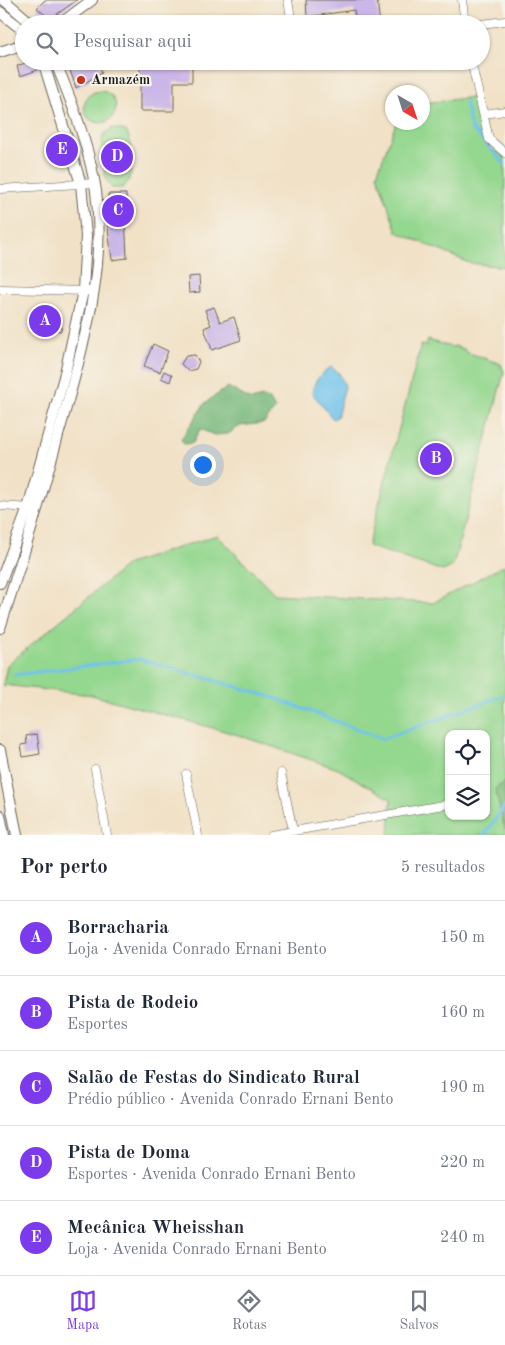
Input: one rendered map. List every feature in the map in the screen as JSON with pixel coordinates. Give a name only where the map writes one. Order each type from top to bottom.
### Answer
[{"type":"street","points":[[4,0],[22,15]]},
{"type":"street","points":[[72,15],[92,0]]},
{"type":"street","points":[[288,0],[290,15]]},
{"type":"street","points":[[462,0],[464,15]]},
{"type":"street","points":[[0,12],[15,24]]},
{"type":"street","points":[[490,23],[505,21]]},
{"type":"street","points":[[0,52],[15,47]]},
{"type":"street","points":[[0,583],[28,508],[64,373],[83,291],[86,236],[81,184],[45,70]]},
{"type":"street","points":[[0,628],[39,509],[76,376],[94,292],[97,237],[94,183],[72,101],[59,70]]},
{"type":"street","points":[[473,70],[489,139],[505,153]]},
{"type":"street","points":[[58,106],[72,101]]},
{"type":"street","points":[[484,114],[505,111]]},
{"type":"street","points":[[0,189],[94,183]]},
{"type":"street","points":[[0,289],[94,292]]},
{"type":"street","points":[[64,373],[76,376]]},
{"type":"street","points":[[0,506],[39,509]]},
{"type":"street","points":[[0,750],[17,835]]},
{"type":"street","points":[[95,769],[107,835]]},
{"type":"street","points":[[281,773],[293,831]]},
{"type":"street","points":[[186,774],[198,835]]},
{"type":"street","points":[[271,835],[445,805]]},
{"type":"street","points":[[0,815],[4,835]]},
{"type":"green space","points":[[100,91],[106,92],[111,96],[115,101],[115,113],[111,118],[106,122],[100,123],[94,122],[89,118],[85,113],[84,107],[85,101],[89,96],[94,92]]},
{"type":"green space","points":[[475,97],[491,149],[505,155],[505,267],[469,263],[397,232],[377,174],[393,130],[430,130],[430,102]]},
{"type":"green space","points":[[113,128],[126,131],[131,144],[132,169],[127,184],[122,188],[112,188],[105,178],[102,139],[103,135]]},
{"type":"green space","points":[[428,340],[464,349],[466,352],[501,364],[504,372],[453,566],[443,571],[368,546],[421,345],[426,346]]},
{"type":"green space","points":[[228,387],[251,400],[262,397],[269,399],[275,409],[264,423],[240,426],[228,434],[214,435],[200,429],[193,443],[184,444],[181,439],[205,403]]},
{"type":"green space","points":[[217,535],[275,594],[433,603],[505,565],[505,835],[389,835],[391,799],[338,769],[235,734],[92,695],[3,685],[7,665],[128,564]]},
{"type":"green space","points":[[505,782],[505,829],[495,789]]},
{"type":"water","points":[[331,367],[339,373],[345,386],[337,417],[333,419],[312,393],[318,378]]},
{"type":"building","points":[[45,0],[77,0],[56,15],[45,15],[37,8]]},
{"type":"building","points":[[306,0],[377,0],[379,15],[355,15],[354,10],[307,15]]},
{"type":"building","points":[[18,70],[38,70],[20,76]]},
{"type":"building","points":[[70,70],[101,70],[102,73],[76,88]]},
{"type":"building","points":[[140,70],[192,70],[192,82],[174,82],[174,111],[140,111]]},
{"type":"building","points":[[108,194],[126,194],[126,206],[129,206],[129,215],[125,215],[127,258],[112,260],[108,228]]},
{"type":"building","points":[[199,276],[200,292],[189,293],[188,277]]},
{"type":"building","points":[[214,307],[220,322],[234,317],[241,340],[212,350],[204,328],[211,325],[205,310]]},
{"type":"building","points":[[36,310],[51,312],[50,320],[62,321],[61,331],[34,328]]},
{"type":"building","points":[[153,344],[168,351],[160,372],[144,366]]},
{"type":"building","points":[[195,355],[199,362],[196,369],[188,371],[181,364],[186,356]]},
{"type":"building","points":[[164,371],[172,375],[170,382],[161,378]]},
{"type":"building","points":[[37,734],[40,754],[23,757],[21,745],[27,744],[26,736]]},
{"type":"waterway","points":[[465,101],[471,128],[505,164]]},
{"type":"waterway","points":[[14,675],[139,659],[272,697],[383,739],[505,695]]},
{"type":"waterway","points":[[484,835],[505,806]]},
{"type":"place","name":"Armazém","points":[[81,80]]},
{"type":"place","name":"Mecânica Wheisshan","points":[[62,150]]},
{"type":"place","name":"Pista de Doma","points":[[117,157]]},
{"type":"place","name":"Salão de Festas do Sindicato Rural","points":[[118,211]]},
{"type":"place","name":"Borracharia","points":[[45,321]]},
{"type":"place","name":"Pista de Rodeio","points":[[436,459]]}]
